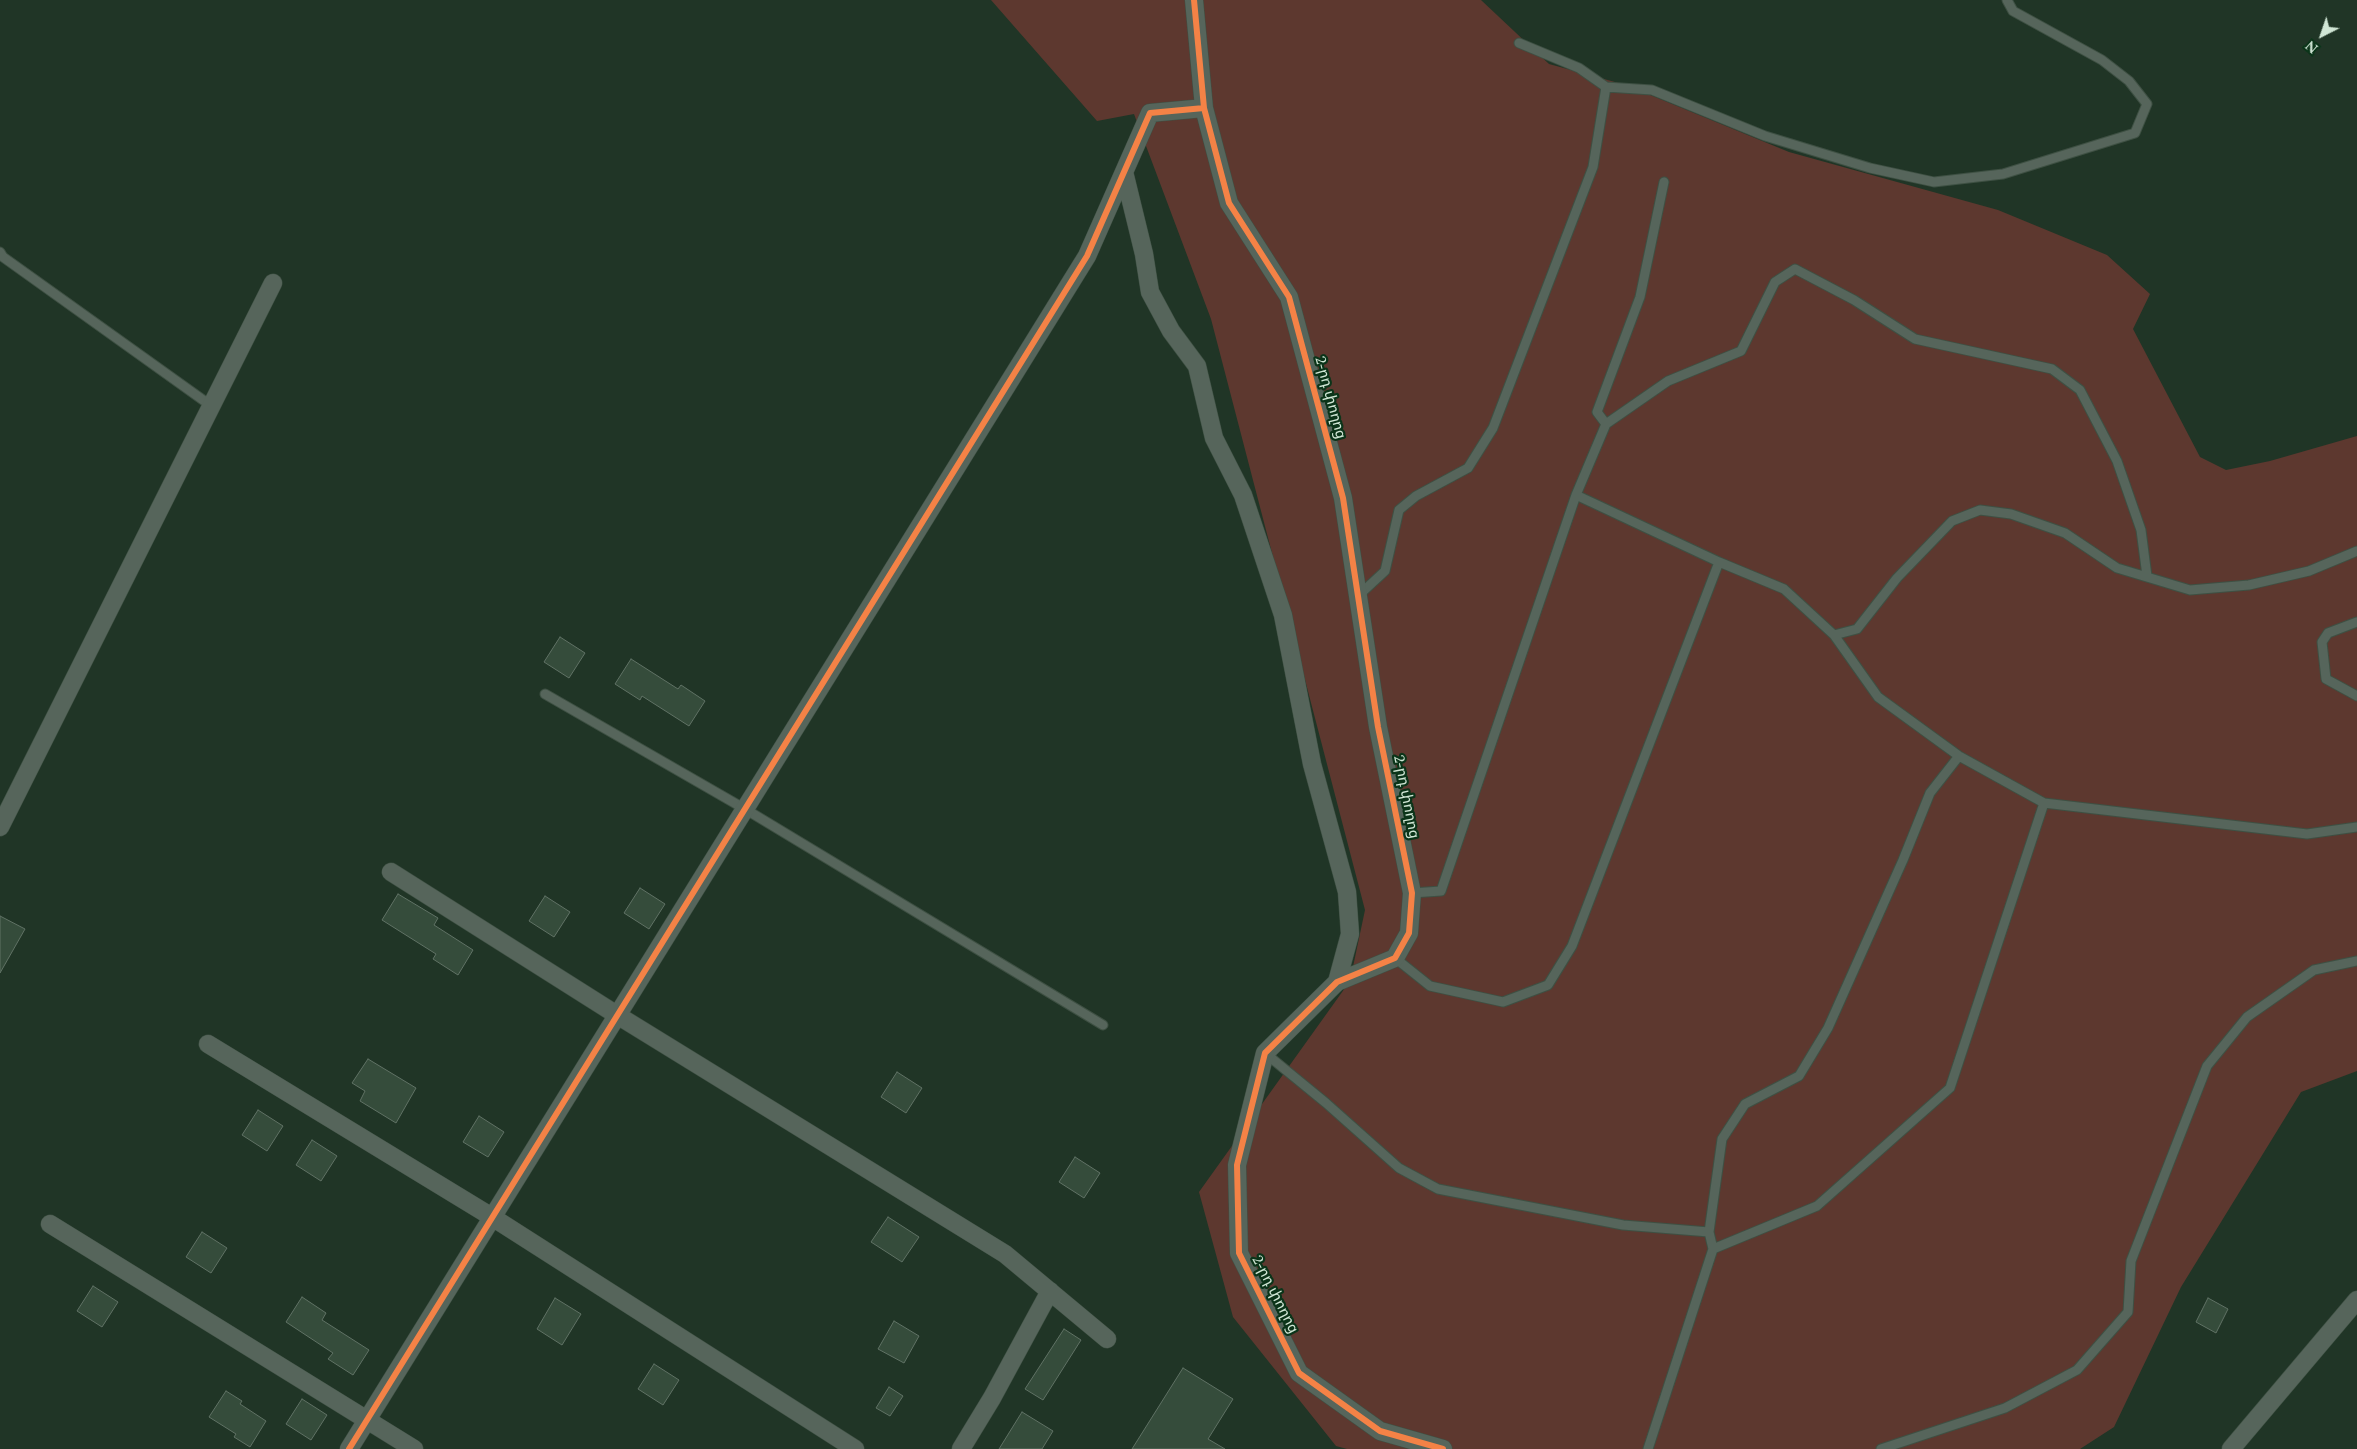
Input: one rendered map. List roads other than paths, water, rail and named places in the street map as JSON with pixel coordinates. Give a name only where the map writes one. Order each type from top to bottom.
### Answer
[{"type":"street","name":"2-րդ փողոց","points":[[1194,0],[1204,108],[1230,203],[1289,297],[1343,498],[1378,727],[1412,893],[1409,933],[1395,958]]},
{"type":"street","points":[[349,1449],[1087,256],[1150,113],[1204,108]]},
{"type":"street","points":[[1124,172],[1144,254],[1150,292],[1171,331],[1197,366],[1214,438],[1243,495],[1283,615],[1312,764],[1347,892],[1350,934],[1337,982]]},
{"type":"street","points":[[0,827],[210,405],[273,283]]},
{"type":"street","points":[[391,872],[617,1015],[1005,1254],[1107,1339]]},
{"type":"street","points":[[1265,1053],[1337,982],[1395,958]]},
{"type":"street","points":[[208,1044],[492,1217],[855,1449]]},
{"type":"street","name":"2-րդ փողոց","points":[[1265,1053],[1237,1165],[1239,1253],[1299,1373],[1380,1431],[1443,1449]]},
{"type":"street","points":[[50,1224],[414,1449]]},
{"type":"street","points":[[961,1449],[992,1398],[1050,1291]]},
{"type":"street","points":[[2231,1449],[2357,1300]]},
{"type":"lane","points":[[1519,43],[1579,68],[1606,87],[1652,90],[1765,136],[1870,168],[1934,182],[2003,174],[2135,133],[2147,104],[2129,81],[2102,60],[2013,11],[2008,0]]},
{"type":"lane","points":[[1358,596],[1385,571],[1399,510],[1416,496],[1468,468],[1493,428],[1593,167],[1606,87]]},
{"type":"lane","points":[[1606,424],[1596,412],[1640,297],[1664,182]]},
{"type":"lane","points":[[0,252],[3,257],[210,405]]},
{"type":"lane","points":[[1412,893],[1441,891],[1576,495],[1606,424],[1668,381],[1741,351],[1776,282],[1795,269],[1854,300],[1915,339],[2052,369],[2080,390],[2120,469],[2141,530],[2146,576]]},
{"type":"lane","points":[[1576,495],[1719,562],[1784,589],[1834,635],[1878,697],[1959,756],[2044,803],[2307,834],[2357,827]]},
{"type":"lane","points":[[1834,635],[1858,629],[1897,578],[1952,521],[1980,510],[2011,514],[2065,533],[2117,568],[2190,590],[2249,585],[2309,571],[2357,551]]},
{"type":"lane","points":[[1395,958],[1430,986],[1503,1002],[1548,985],[1572,946],[1719,562]]},
{"type":"lane","points":[[2357,622],[2328,633],[2322,642],[2326,679],[2357,696]]},
{"type":"lane","points":[[545,694],[745,809],[1103,1025]]},
{"type":"lane","points":[[1648,1449],[1713,1249],[1709,1232],[1722,1139],[1745,1104],[1799,1076],[1828,1028],[1903,860],[1930,793],[1959,756]]},
{"type":"lane","points":[[1713,1249],[1817,1206],[1950,1088],[2044,803]]},
{"type":"lane","points":[[1881,1449],[2004,1408],[2077,1370],[2128,1312],[2131,1261],[2207,1066],[2247,1017],[2314,970],[2357,961]]},
{"type":"lane","points":[[1265,1053],[1326,1103],[1399,1168],[1438,1189],[1623,1224],[1709,1232]]}]
